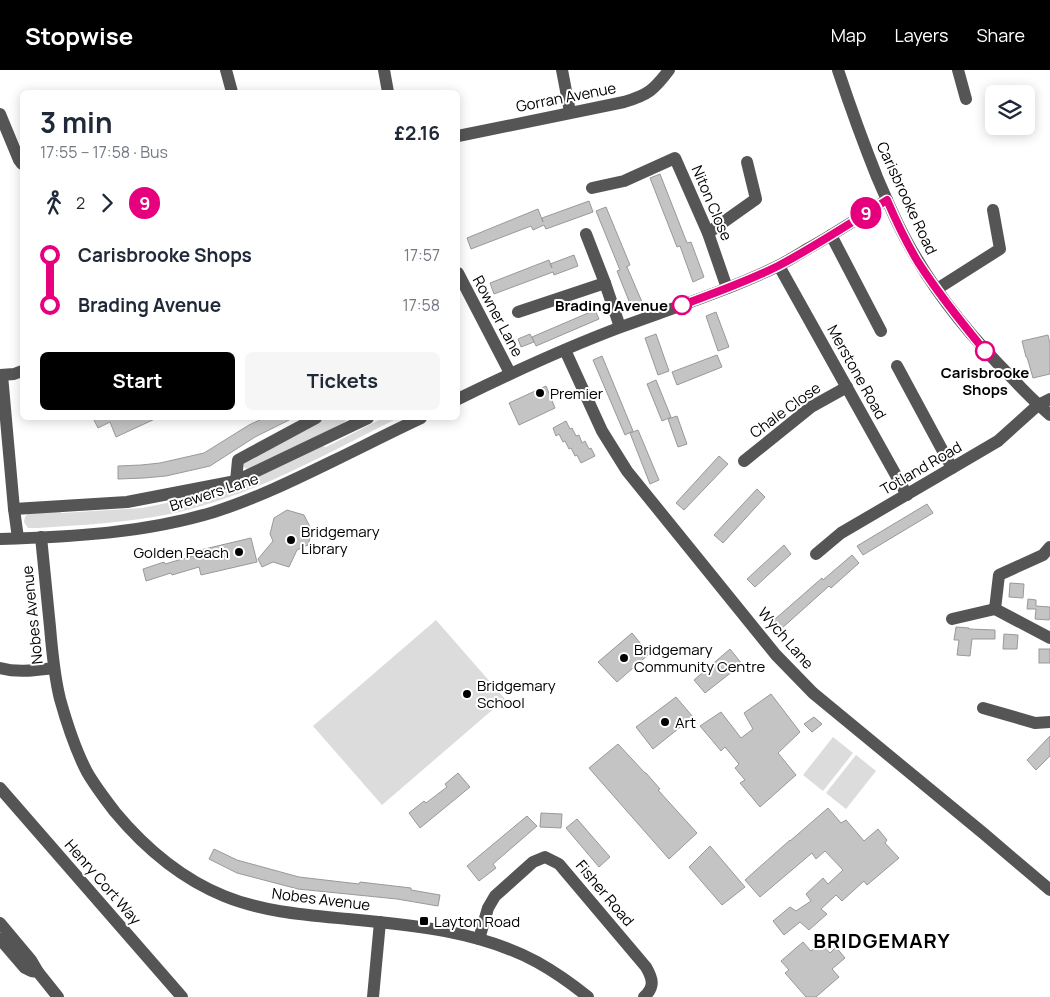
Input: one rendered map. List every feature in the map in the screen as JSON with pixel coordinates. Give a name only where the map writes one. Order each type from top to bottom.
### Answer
[{"type":"street","points":[[226,70],[231,90]]},
{"type":"street","points":[[384,70],[388,90]]},
{"type":"street","points":[[562,70],[570,112]]},
{"type":"street","name":"Gorran Avenue","points":[[460,136],[642,97],[658,86],[669,70]]},
{"type":"street","name":"Carisbrooke Road","points":[[838,70],[861,137],[887,200],[902,234],[917,260],[958,318],[987,353],[1044,402],[1050,415]]},
{"type":"street","points":[[958,70],[966,99]]},
{"type":"street","points":[[0,114],[20,161]]},
{"type":"street","name":"Niton Close","points":[[592,188],[624,181],[675,158],[708,233],[727,288]]},
{"type":"street","points":[[708,233],[756,200],[747,162]]},
{"type":"street","points":[[460,399],[510,373],[564,350],[620,327],[727,288],[778,266],[887,200]]},
{"type":"street","points":[[937,289],[1000,249],[993,210]]},
{"type":"street","points":[[586,234],[620,327]]},
{"type":"street","points":[[831,235],[881,331]]},
{"type":"street","name":"Merstone Road","points":[[778,266],[907,494]]},
{"type":"street","name":"Rowner Lane","points":[[460,277],[510,373]]},
{"type":"street","points":[[518,312],[605,283]]},
{"type":"street","name":"Wych Lane","points":[[564,350],[602,430],[627,471],[776,655],[813,693],[984,833],[1050,890]]},
{"type":"street","points":[[897,366],[952,468]]},
{"type":"street","points":[[18,538],[1,375],[20,372]]},
{"type":"street","name":"Chale Close","points":[[744,460],[811,407],[847,387]]},
{"type":"street","name":"Totland Road","points":[[816,554],[842,533],[998,440],[1044,402]]},
{"type":"street","points":[[236,481],[238,460],[312,420]]},
{"type":"street","points":[[14,509],[127,502],[236,481],[361,420]]},
{"type":"street","name":"Brewers Lane","points":[[0,539],[124,531],[214,512],[292,481],[417,420]]},
{"type":"street","name":"Nobes Avenue","points":[[41,537],[54,668],[60,699],[69,729],[88,772],[103,796],[128,828],[150,850],[197,883],[225,896],[262,908],[297,914],[380,922],[449,932],[479,939],[536,961],[588,997]]},
{"type":"street","points":[[995,609],[999,575],[1043,555],[1050,547]]},
{"type":"street","points":[[952,619],[995,609],[1050,638]]},
{"type":"street","points":[[0,668],[24,672],[54,668]]},
{"type":"street","points":[[983,708],[1035,722],[1050,722]]},
{"type":"street","name":"Henry Cort Way","points":[[0,788],[182,997]]},
{"type":"street","name":"Fisher Road","points":[[479,939],[488,908],[495,896],[533,862],[545,857],[559,864],[646,967],[652,976],[652,985],[644,997]]},
{"type":"street","points":[[373,997],[380,922]]},
{"type":"street","points":[[0,923],[31,960],[58,997]]},
{"type":"street","points":[[0,939],[25,968],[38,972]]},
{"type":"shaded area","points":[[319,420],[347,420],[305,443],[247,469],[244,467],[243,460]]},
{"type":"shaded area","points":[[379,420],[394,420],[287,474],[200,507],[137,520],[104,523],[28,528],[24,522],[29,512],[60,510],[61,513],[142,508],[231,490],[245,481],[322,446],[326,447]]},
{"type":"shaded area","points":[[436,620],[505,699],[382,805],[313,726]]},
{"type":"shaded area","points":[[833,737],[853,753],[823,791],[803,775]]},
{"type":"shaded area","points":[[856,755],[876,771],[846,809],[826,793]]},
{"type":"building","points":[[660,174],[687,243],[691,242],[704,277],[693,282],[680,246],[677,247],[650,178]]},
{"type":"building","points":[[589,201],[593,212],[546,229],[544,225],[533,230],[531,226],[471,249],[467,238],[538,209],[543,222],[542,218]]},
{"type":"building","points":[[606,207],[630,265],[626,267],[642,302],[631,306],[617,271],[620,270],[596,211]]},
{"type":"building","points":[[574,255],[578,266],[554,275],[553,272],[494,294],[490,283],[549,260],[550,264]]},
{"type":"building","points":[[595,310],[599,319],[536,346],[532,337]]},
{"type":"building","points":[[716,312],[729,347],[718,351],[706,316]]},
{"type":"building","points":[[530,334],[534,342],[521,347],[518,339]]},
{"type":"building","points":[[656,334],[669,371],[658,375],[645,338]]},
{"type":"building","points":[[1048,335],[1050,344],[1050,374],[1033,378],[1022,341]]},
{"type":"building","points":[[717,355],[722,367],[677,385],[672,372]]},
{"type":"building","points":[[602,356],[633,431],[625,435],[593,360]]},
{"type":"building","points":[[656,380],[671,417],[662,421],[647,384]]},
{"type":"building","points":[[546,386],[555,408],[519,425],[509,403]]},
{"type":"building","points":[[677,416],[687,444],[678,447],[668,419]]},
{"type":"building","points":[[94,420],[153,420],[116,437],[110,422],[98,428]]},
{"type":"building","points":[[260,420],[289,420],[255,437],[210,466],[166,476],[118,479],[118,466],[160,463],[204,453]]},
{"type":"building","points":[[566,421],[576,436],[579,435],[582,443],[585,441],[589,449],[591,448],[595,456],[581,463],[565,441],[563,442],[559,434],[556,436],[553,428]]},
{"type":"building","points":[[638,430],[659,480],[650,484],[630,433]]},
{"type":"building","points":[[719,456],[728,464],[684,510],[676,503]]},
{"type":"building","points":[[757,489],[765,497],[723,543],[714,535]]},
{"type":"building","points":[[927,504],[933,513],[863,555],[857,546]]},
{"type":"building","name":"Bridgemary Library","points":[[287,510],[304,515],[312,531],[308,545],[297,550],[289,567],[273,562],[262,567],[258,559],[273,541],[270,534],[274,518]]},
{"type":"building","points":[[251,538],[257,562],[201,575],[199,567],[146,581],[143,569],[196,555],[196,551]]},
{"type":"building","points":[[784,545],[791,554],[755,587],[747,579]]},
{"type":"building","points":[[852,555],[859,563],[831,588],[829,586],[781,629],[774,620],[822,578],[823,580]]},
{"type":"building","points":[[1010,583],[1024,584],[1023,598],[1009,597]]},
{"type":"building","points":[[1028,599],[1036,600],[1036,606],[1050,607],[1050,619],[1035,619],[1036,609],[1027,609]]},
{"type":"building","points":[[956,627],[995,630],[995,639],[972,639],[970,656],[957,655],[959,640],[954,640]]},
{"type":"building","name":"Bridgemary Community Centre","points":[[632,633],[649,654],[617,682],[598,662]]},
{"type":"building","points":[[1004,634],[1018,635],[1017,649],[1003,649]]},
{"type":"building","points":[[730,649],[742,664],[705,693],[694,680]]},
{"type":"building","points":[[1039,649],[1050,649],[1050,663],[1039,663]]},
{"type":"building","points":[[771,694],[800,732],[778,753],[796,775],[760,807],[740,783],[745,780],[735,768],[739,764],[725,747],[721,751],[700,726],[721,712],[741,738],[753,729],[744,713]]},
{"type":"building","name":"Art","points":[[676,697],[693,717],[653,749],[636,727]]},
{"type":"building","points":[[814,717],[822,724],[812,732],[804,724]]},
{"type":"building","points":[[1050,736],[1050,756],[1036,770],[1027,760]]},
{"type":"building","points":[[618,744],[646,773],[660,789],[658,790],[697,833],[669,859],[589,768]]},
{"type":"building","points":[[458,773],[470,787],[420,828],[409,813],[447,787],[445,784]]},
{"type":"building","points":[[828,808],[841,823],[846,820],[864,841],[878,829],[887,840],[885,843],[899,858],[867,885],[864,881],[842,901],[836,895],[821,909],[827,914],[809,930],[800,922],[784,935],[773,921],[790,907],[796,911],[811,901],[806,894],[823,878],[828,884],[843,870],[825,851],[816,859],[812,853],[760,897],[745,880]]},
{"type":"building","points":[[541,813],[562,814],[561,828],[540,827]]},
{"type":"building","points":[[527,816],[537,826],[493,864],[496,868],[479,881],[467,866]]},
{"type":"building","points":[[577,819],[610,857],[599,867],[566,828]]},
{"type":"building","points":[[710,846],[745,887],[722,905],[689,867]]},
{"type":"building","points":[[214,849],[237,860],[299,877],[411,888],[411,890],[440,895],[438,906],[397,899],[298,889],[237,873],[209,859]]},
{"type":"building","points":[[803,942],[811,951],[821,943],[830,953],[836,947],[845,958],[832,969],[839,977],[816,997],[806,997],[785,973],[789,970],[781,961]]},
{"type":"bus line","name":"9","points":[[682,305],[778,266],[887,200],[902,234],[917,260],[958,318],[985,351]]},
{"type":"place","name":"Brading Avenue","points":[[682,305]]},
{"type":"place","name":"Carisbrooke Shops","points":[[985,351]]},
{"type":"place","name":"Premier","points":[[540,393]]},
{"type":"place","name":"Bridgemary Library","points":[[291,540]]},
{"type":"place","name":"Golden Peach","points":[[239,552]]},
{"type":"place","name":"Bridgemary Community Centre","points":[[624,658]]},
{"type":"place","name":"Bridgemary School","points":[[467,694]]},
{"type":"place","name":"Art","points":[[665,722]]},
{"type":"place","name":"Layton Road","points":[[424,921]]},
{"type":"district","name":"BRIDGEMARY","points":[[882,940]]}]
